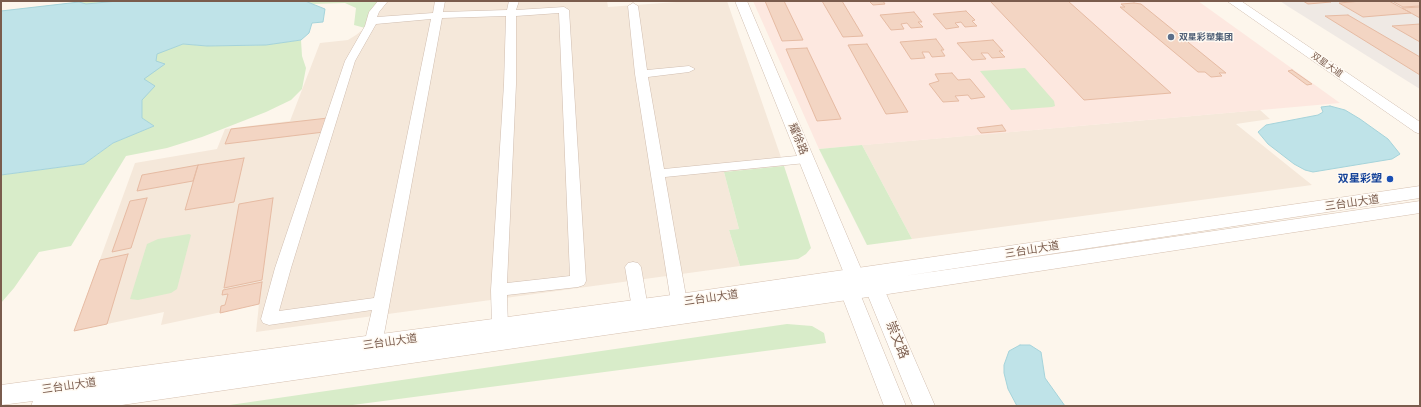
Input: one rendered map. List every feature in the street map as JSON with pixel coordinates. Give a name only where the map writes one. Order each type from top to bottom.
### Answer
[{"type":"main road","name":"三台山大道","points":[[43,406],[858,282],[1420,192]]},
{"type":"main road","name":"三台山大道","points":[[1,395],[679,302],[858,282],[1420,207]]},
{"type":"street","points":[[380,304],[269,319],[283,268],[350,61],[371,21],[374,12],[383,1]]},
{"type":"street","points":[[373,344],[440,1]]},
{"type":"street","name":"耀徐路","points":[[741,1],[858,282]]},
{"type":"street","name":"双星大道","points":[[1234,1],[1420,129]]},
{"type":"street","name":"双星大道","points":[[1247,1],[1420,116]]},
{"type":"street","points":[[371,21],[436,17],[473,13],[512,6],[564,10],[578,281],[499,290]]},
{"type":"street","points":[[500,327],[499,290],[510,84],[512,6]]},
{"type":"street","points":[[633,6],[642,74],[679,302]]},
{"type":"street","points":[[642,74],[689,69]]},
{"type":"street","points":[[658,174],[806,159]]},
{"type":"street","points":[[633,267],[640,308]]},
{"type":"street","points":[[858,282],[895,406]]},
{"type":"street","name":"崇文路","points":[[858,282],[924,406]]},
{"type":"shaded area","points":[[379,1],[607,1],[608,7],[690,1],[727,1],[784,166],[724,172],[739,229],[729,230],[740,266],[256,332],[259,304],[161,325],[164,312],[74,331],[135,163],[217,149],[225,129],[290,121],[320,43],[348,40],[356,35],[365,28]]},
{"type":"shaded area","points":[[753,1],[1198,1],[1340,103],[819,149]]},
{"type":"shaded area","points":[[1280,1],[1420,1],[1420,89],[1289,7]]},
{"type":"shaded area","points":[[1260,110],[1270,119],[1236,124],[1312,185],[912,239],[862,145]]},
{"type":"green space","points":[[88,1],[225,1],[202,2],[169,49],[183,44],[207,46],[262,45],[301,40],[302,56],[306,68],[302,89],[291,100],[266,112],[202,137],[167,148],[126,156],[71,246],[39,252],[14,288],[1,303],[1,175],[84,164],[113,143],[153,126],[142,118],[142,100],[1,11]]},
{"type":"green space","points":[[305,1],[379,1],[365,28],[354,25],[356,8],[345,3],[311,4]]},
{"type":"green space","points":[[1025,68],[1054,101],[1055,106],[1011,110],[980,71]]},
{"type":"green space","points":[[862,145],[912,239],[867,245],[819,149]]},
{"type":"green space","points":[[784,166],[811,248],[806,254],[798,259],[740,266],[729,230],[739,229],[724,172]]},
{"type":"green space","points":[[189,234],[191,235],[177,289],[171,293],[138,300],[130,299],[147,244],[158,239]]},
{"type":"green space","points":[[787,324],[812,326],[824,333],[826,343],[345,406],[223,406]]},
{"type":"water","points":[[118,1],[305,1],[325,9],[323,22],[312,23],[309,33],[301,40],[266,45],[207,46],[183,44],[157,54],[156,61],[165,64],[144,79],[155,86],[142,100],[142,118],[154,126],[113,143],[84,164],[1,175],[1,11],[79,2],[86,4]]},
{"type":"water","points":[[1330,106],[1345,110],[1360,119],[1388,139],[1400,154],[1392,159],[1313,172],[1305,170],[1294,164],[1268,144],[1258,132],[1266,125],[1318,115],[1323,112],[1321,107]]},
{"type":"water","points":[[1020,345],[1030,345],[1041,352],[1045,378],[1065,406],[1017,406],[1008,389],[1004,373],[1004,365],[1009,351]]},
{"type":"building","points":[[765,1],[784,1],[803,40],[782,41]]},
{"type":"building","points":[[822,1],[842,1],[863,36],[843,37]]},
{"type":"building","points":[[869,1],[883,1],[885,4],[873,5]]},
{"type":"building","points":[[990,1],[1068,1],[1171,93],[1084,100]]},
{"type":"building","points":[[1303,1],[1329,1],[1331,2],[1308,4]]},
{"type":"building","points":[[1389,1],[1411,13],[1363,17],[1339,3]]},
{"type":"building","points":[[1392,1],[1420,1],[1420,6],[1403,7]]},
{"type":"building","points":[[1121,4],[1141,4],[1226,73],[1219,73],[1222,76],[1211,77],[1205,72],[1198,72],[1120,7],[1125,7]]},
{"type":"building","points":[[1420,7],[1420,18],[1402,8]]},
{"type":"building","points":[[966,11],[975,20],[972,21],[977,26],[965,27],[961,22],[955,23],[959,27],[946,29],[933,14]]},
{"type":"building","points":[[914,12],[922,22],[918,22],[923,27],[911,28],[907,23],[901,24],[904,29],[891,30],[880,15]]},
{"type":"building","points":[[1348,15],[1420,57],[1420,75],[1325,16]]},
{"type":"building","points":[[1420,24],[1420,42],[1392,26]]},
{"type":"building","points":[[936,39],[944,50],[941,50],[945,56],[932,57],[929,52],[922,52],[925,58],[911,59],[900,42]]},
{"type":"building","points":[[993,40],[1003,51],[999,51],[1005,57],[992,58],[988,53],[981,53],[986,59],[972,60],[957,43]]},
{"type":"building","points":[[867,44],[908,112],[886,114],[848,45]]},
{"type":"building","points":[[807,48],[841,119],[817,121],[786,49]]},
{"type":"building","points":[[1292,70],[1312,84],[1307,85],[1288,71]]},
{"type":"building","points":[[952,73],[958,80],[970,79],[985,97],[971,99],[968,95],[955,96],[959,101],[943,102],[929,84],[939,81],[935,74]]},
{"type":"building","points":[[328,118],[324,132],[225,144],[231,129]]},
{"type":"building","points":[[1002,125],[1006,131],[981,133],[977,128]]},
{"type":"building","points":[[244,158],[234,202],[185,210],[198,165]]},
{"type":"building","points":[[198,165],[193,181],[137,191],[142,175]]},
{"type":"building","points":[[147,198],[131,248],[112,252],[130,201]]},
{"type":"building","points":[[273,198],[262,280],[224,288],[239,204]]},
{"type":"building","points":[[128,254],[107,324],[74,331],[100,260]]},
{"type":"building","points":[[262,282],[259,304],[220,313],[221,306],[225,305],[228,294],[222,295],[223,290]]},
{"type":"place","name":"双星彩塑集团","points":[[1171,37]]},
{"type":"place","name":"双星彩塑","points":[[1390,179]]}]
